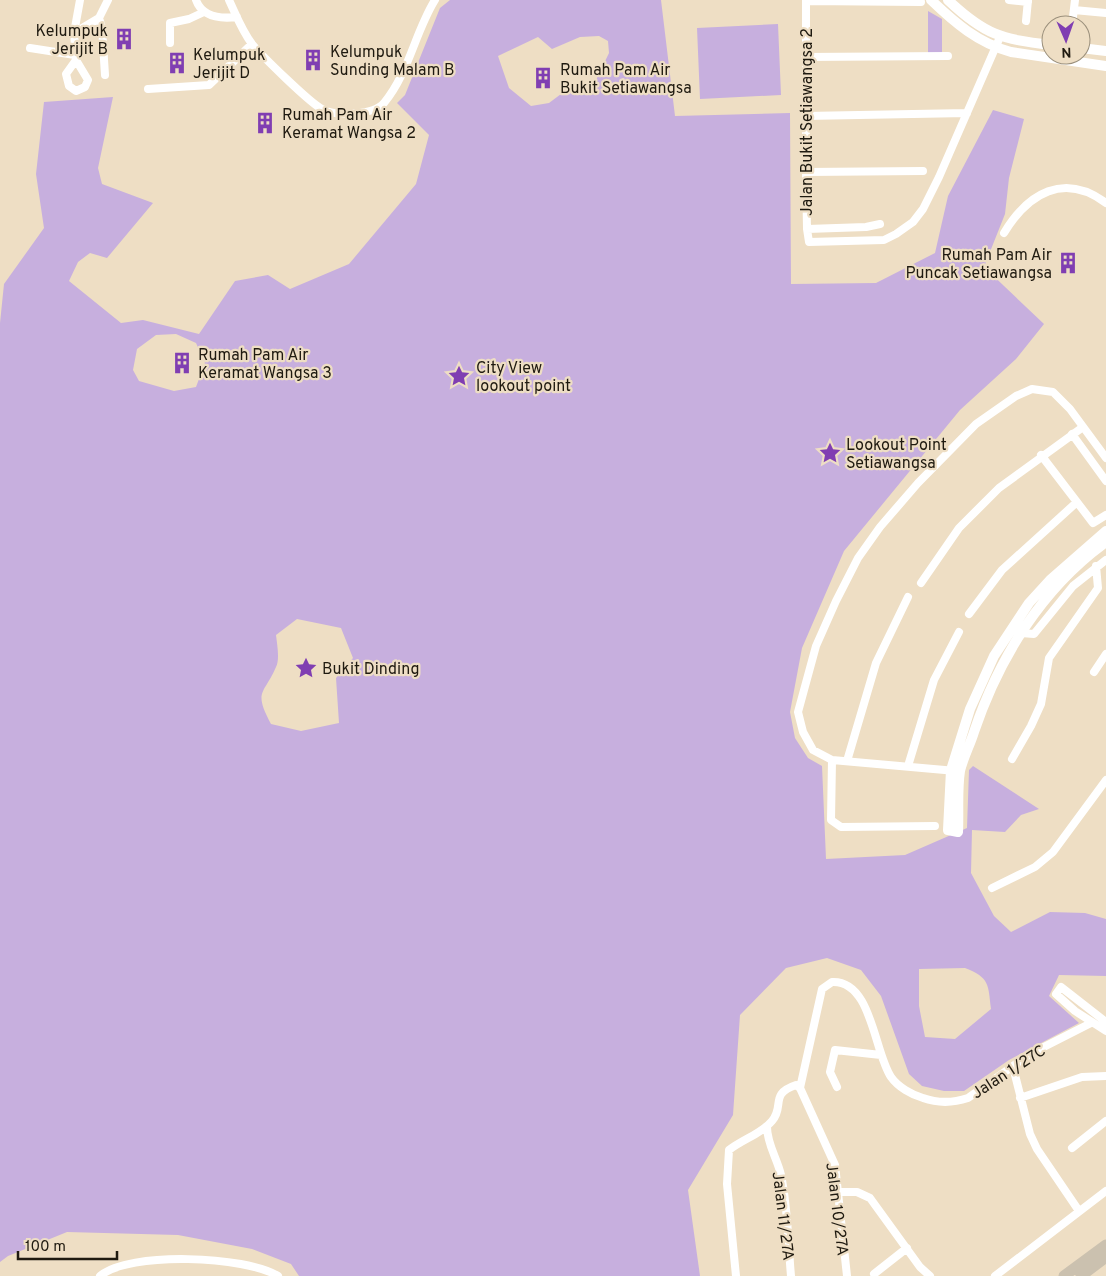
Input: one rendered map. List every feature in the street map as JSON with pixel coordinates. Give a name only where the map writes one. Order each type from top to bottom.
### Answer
[{"type":"main road","points":[[1064,1276],[1106,1245]]},
{"type":"main road","points":[[1081,1276],[1106,1257]]},
{"type":"street","points":[[30,48],[76,58],[74,33],[80,0]]},
{"type":"street","points":[[74,33],[99,18],[108,0]]},
{"type":"street","points":[[196,0],[204,12],[223,19],[236,17]]},
{"type":"street","points":[[229,0],[236,17],[252,44],[323,110],[352,114],[372,112],[384,104],[406,66],[427,12],[435,0]]},
{"type":"street","points":[[948,0],[965,16],[1000,37],[1041,43]]},
{"type":"street","points":[[1009,0],[1028,1],[1026,22]]},
{"type":"street","points":[[1073,15],[1075,0]]},
{"type":"street","points":[[806,1],[926,1],[966,32],[995,48],[1106,66]]},
{"type":"street","name":"Jalan Bukit Setiawangsa 2","points":[[806,1],[805,116],[807,228],[809,242],[884,240],[913,222],[923,209],[967,113]]},
{"type":"street","points":[[1074,10],[1106,13]]},
{"type":"street","points":[[170,43],[170,23],[189,19],[204,12]]},
{"type":"street","points":[[99,18],[102,28],[104,75]]},
{"type":"street","points":[[805,116],[967,113],[1000,37]]},
{"type":"street","points":[[148,89],[209,85],[252,44]]},
{"type":"street","points":[[1091,50],[1106,52]]},
{"type":"street","points":[[805,57],[948,56]]},
{"type":"street","points":[[806,172],[923,170]]},
{"type":"street","points":[[1004,234],[1026,204],[1053,189],[1072,187],[1093,194],[1106,203]]},
{"type":"street","points":[[807,228],[866,227],[880,224]]},
{"type":"street","points":[[956,771],[832,760],[813,750],[802,732],[798,712],[816,646],[833,607],[858,558],[880,528],[918,483],[976,424],[1016,396],[1032,389],[1053,392],[1106,458]]},
{"type":"street","points":[[920,583],[960,528],[999,488],[1074,436],[1083,427]]},
{"type":"street","points":[[1074,436],[1106,481]]},
{"type":"street","points":[[1043,458],[1093,523],[1106,515]]},
{"type":"street","points":[[969,614],[1002,570],[1077,502]]},
{"type":"street","points":[[1106,531],[1029,603],[1003,642],[980,683],[970,710],[956,771],[948,830],[958,832],[956,771],[985,697],[1002,663],[1040,606],[1073,570],[1106,542]]},
{"type":"street","points":[[1021,632],[1034,634],[1073,586],[1106,560]]},
{"type":"street","points":[[1012,759],[1041,704],[1049,658],[1098,588],[1096,566]]},
{"type":"street","points":[[848,761],[876,663],[908,597]]},
{"type":"street","points":[[908,766],[934,680],[960,632]]},
{"type":"street","points":[[1094,672],[1106,654]]},
{"type":"street","points":[[832,760],[831,820],[841,827],[935,826]]},
{"type":"street","points":[[992,888],[1035,867],[1053,852],[1106,780]]},
{"type":"street","name":"Jalan 1/27C","points":[[800,1088],[822,989],[832,982],[846,984],[860,998],[870,1018],[880,1055],[886,1069],[898,1084],[917,1096],[938,1102],[960,1101],[968,1098],[1044,1046],[1091,1023]]},
{"type":"street","points":[[1106,1022],[1062,986],[1056,994],[1091,1023],[1106,1030]]},
{"type":"street","points":[[837,1088],[830,1072],[835,1050],[880,1055]]},
{"type":"street","points":[[1013,1067],[1020,1098],[1037,1148],[1079,1212]]},
{"type":"street","points":[[1020,1098],[1082,1077],[1106,1076]]},
{"type":"street","points":[[736,1276],[727,1184],[727,1157],[729,1150],[738,1142],[767,1127],[774,1119],[782,1093],[796,1085],[800,1088]]},
{"type":"street","name":"Jalan 10/27A","points":[[800,1088],[832,1157],[839,1192],[847,1276]]},
{"type":"street","points":[[1072,1148],[1106,1122]]},
{"type":"street","name":"Jalan 11/27A","points":[[767,1127],[770,1145],[778,1166],[784,1193],[791,1276]]},
{"type":"street","points":[[995,1276],[1106,1191]]},
{"type":"street","points":[[839,1192],[857,1192],[870,1198],[920,1267],[930,1276]]},
{"type":"street","points":[[874,1274],[907,1248]]},
{"type":"street","points":[[100,1276],[120,1266],[154,1261],[209,1259],[256,1266],[278,1276]]},
{"type":"shaded area","points":[[450,0],[661,0],[675,116],[790,113],[791,284],[876,283],[935,253],[948,196],[993,110],[1024,119],[1009,178],[1005,214],[984,267],[1044,324],[1016,359],[960,410],[844,551],[802,648],[790,712],[795,738],[808,758],[822,766],[826,859],[905,855],[967,828],[969,770],[973,766],[1039,809],[1021,815],[1005,832],[972,830],[971,873],[994,916],[1011,932],[1050,912],[1085,913],[1106,919],[1106,976],[1059,975],[1049,996],[1079,1023],[1009,1060],[964,1091],[944,1091],[922,1086],[909,1074],[881,996],[861,970],[827,958],[786,968],[740,1015],[733,1115],[688,1190],[700,1276],[299,1276],[291,1264],[252,1249],[178,1235],[67,1232],[8,1256],[0,1262],[0,323],[4,284],[44,228],[36,174],[44,102],[113,97],[98,168],[102,184],[153,203],[107,258],[90,253],[78,262],[69,281],[121,323],[143,320],[199,334],[235,281],[268,275],[290,289],[349,264],[416,184],[429,135],[397,103],[405,95],[440,8]],"holes":[[[599,36],[608,41],[609,53],[594,84],[582,89],[569,88],[549,103],[531,106],[509,88],[498,56],[538,37],[552,49],[580,37]],[[176,334],[196,343],[205,363],[196,387],[174,391],[139,381],[133,370],[137,349],[156,335]],[[297,619],[341,628],[353,658],[336,678],[339,723],[301,731],[271,724],[262,705],[262,693],[272,676],[278,660],[276,635]],[[965,968],[979,975],[988,988],[991,1009],[955,1039],[925,1037],[919,1006],[919,969]]]},
{"type":"shaded area","points":[[928,11],[942,19],[942,56],[928,57]]},
{"type":"shaded area","points":[[778,24],[781,95],[700,99],[697,28]]},
{"type":"place","name":"Kelumpuk Jerijit B","points":[[124,39]]},
{"type":"place","name":"Kelumpuk Sunding Malam B","points":[[313,60]]},
{"type":"place","name":"Kelumpuk Jerijit D","points":[[177,63]]},
{"type":"place","name":"Rumah Pam Air Bukit Setiawangsa","points":[[543,78]]},
{"type":"place","name":"Rumah Pam Air Keramat Wangsa 2","points":[[265,123]]},
{"type":"place","name":"Rumah Pam Air Puncak Setiawangsa","points":[[1068,263]]},
{"type":"place","name":"Rumah Pam Air Keramat Wangsa 3","points":[[182,363]]},
{"type":"place","name":"City View lookout point","points":[[459,376]]},
{"type":"place","name":"Lookout Point Setiawangsa","points":[[830,453]]},
{"type":"place","name":"Bukit Dinding","points":[[306,668]]}]
